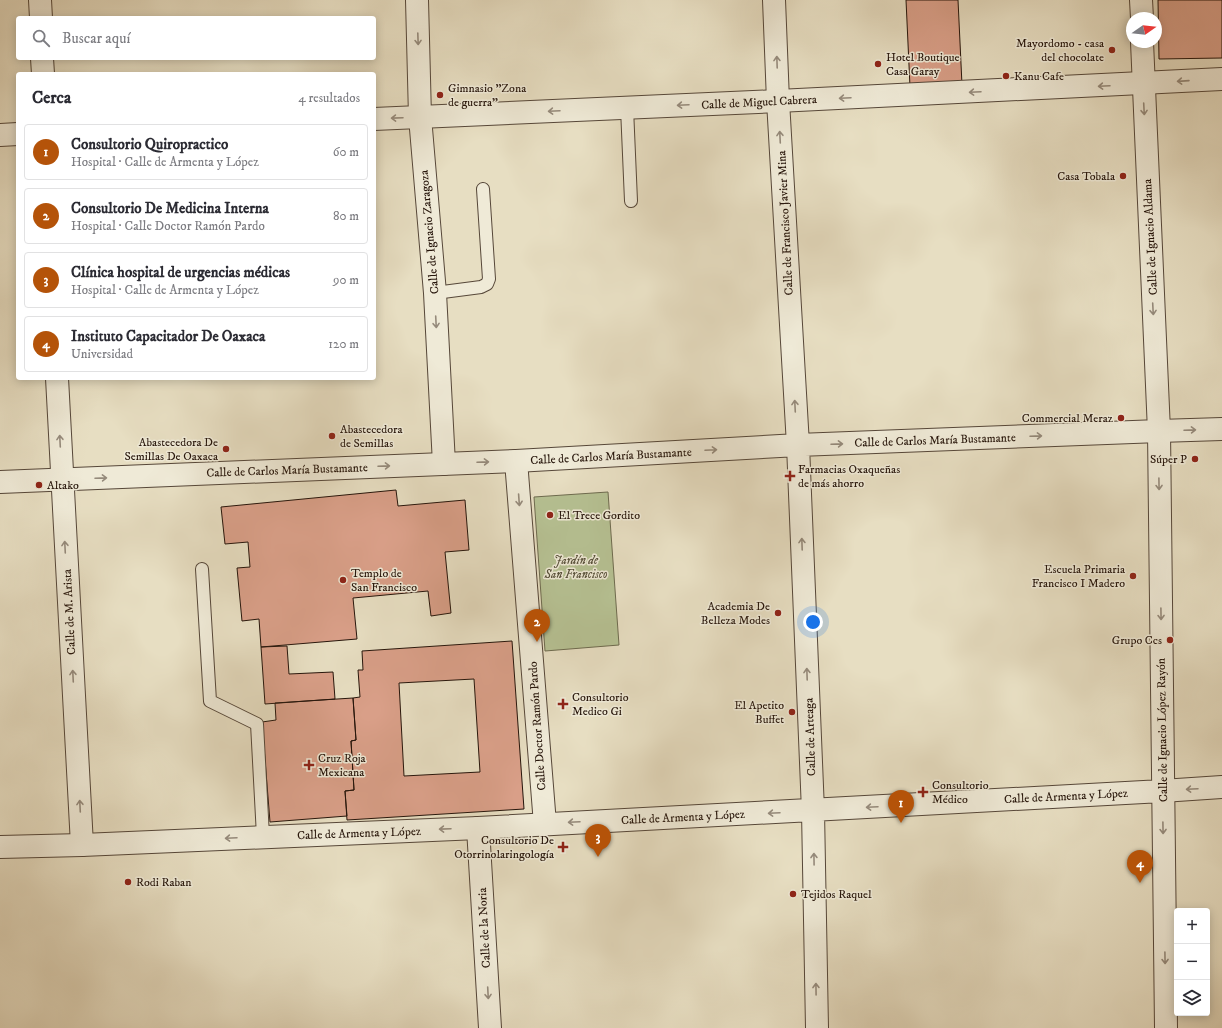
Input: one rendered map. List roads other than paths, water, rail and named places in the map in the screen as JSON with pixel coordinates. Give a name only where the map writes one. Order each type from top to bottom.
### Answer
[{"type":"street","points":[[40,0],[41,16]]},
{"type":"street","name":"Calle de Ignacio Zaragoza","points":[[416,0],[420,117],[435,293],[444,464]]},
{"type":"street","name":"Calle de Francisco Javier Mina","points":[[774,0],[778,101],[798,445]]},
{"type":"street","points":[[1141,0],[1142,12]]},
{"type":"street","name":"Calle de Ignacio Aldama","points":[[1142,48],[1159,431]]},
{"type":"street","points":[[42,60],[43,72]]},
{"type":"street","name":"Calle de Miguel Cabrera","points":[[376,119],[1143,84],[1222,79]]},
{"type":"street","points":[[0,135],[16,134]]},
{"type":"street","name":"Calle de M. Arista","points":[[57,380],[82,845]]},
{"type":"street","name":"Calle de Carlos María Bustamante","points":[[0,482],[516,461],[798,445],[1222,429]]},
{"type":"street","name":"Calle de Ignacio López Rayón","points":[[1159,431],[1162,791],[1166,1028]]},
{"type":"street","name":"Calle de Arteaga","points":[[798,445],[813,811],[817,1028]]},
{"type":"street","name":"Calle Doctor Ramón Pardo","points":[[516,461],[545,824]]},
{"type":"street","name":"Calle de Armenta y López","points":[[0,847],[82,845],[263,836],[478,828],[813,811],[1222,787]]},
{"type":"street","name":"Calle de la Noria","points":[[478,828],[490,1028]]},
{"type":"lane","points":[[627,108],[631,201]]},
{"type":"lane","points":[[435,293],[481,288],[487,284],[489,279],[483,189]]},
{"type":"lane","points":[[202,568],[210,701],[257,724],[263,836]]},
{"type":"place","name":"Mayordomo - casa del chocolate","points":[[1112,50]]},
{"type":"place","name":"Hotel Boutique Casa Garay","points":[[878,64]]},
{"type":"place","name":"Kanu Cafe","points":[[1006,76]]},
{"type":"place","name":"Gimnasio \"Zona de guerra\"","points":[[440,95]]},
{"type":"place","name":"Casa Tobala","points":[[1123,176]]},
{"type":"place","name":"Commercial Meraz","points":[[1121,418]]},
{"type":"place","name":"Abastecedora de Semillas","points":[[332,436]]},
{"type":"place","name":"Abastecedora De Semillas De Oaxaca","points":[[226,449]]},
{"type":"place","name":"Súper P","points":[[1195,459]]},
{"type":"place","name":"Farmacias Oxaqueñas de más ahorro","points":[[790,476]]},
{"type":"place","name":"Altako","points":[[39,485]]},
{"type":"place","name":"El Trece Gordito","points":[[550,515]]},
{"type":"place","name":"Escuela Primaria Francisco I Madero","points":[[1133,576]]},
{"type":"place","name":"Templo de San Francisco","points":[[343,580]]},
{"type":"place","name":"Academia De Belleza Modes","points":[[778,613]]},
{"type":"place","name":"Grupo Ccs","points":[[1170,640]]},
{"type":"place","name":"Consultorio De Medicina Interna","points":[[537,642]]},
{"type":"place","name":"Consultorio Medico Gi","points":[[563,704]]},
{"type":"place","name":"El Apetito Buffet","points":[[792,712]]},
{"type":"place","name":"Cruz Roja Mexicana","points":[[309,765]]},
{"type":"place","name":"Consultorio Médico","points":[[923,792]]},
{"type":"place","name":"Consultorio Quiropractico","points":[[901,823]]},
{"type":"place","name":"Consultorio De Otorrinolaringología","points":[[563,847]]},
{"type":"place","name":"Clínica hospital de urgencias médicas","points":[[598,857]]},
{"type":"place","name":"Rodi Raban","points":[[128,882]]},
{"type":"place","name":"Instituto Capacitador De Oaxaca","points":[[1140,883]]},
{"type":"place","name":"Tejidos Raquel","points":[[793,894]]},
{"type":"park label","name":"Jardín de San Francisco","points":[[576,567]]}]
